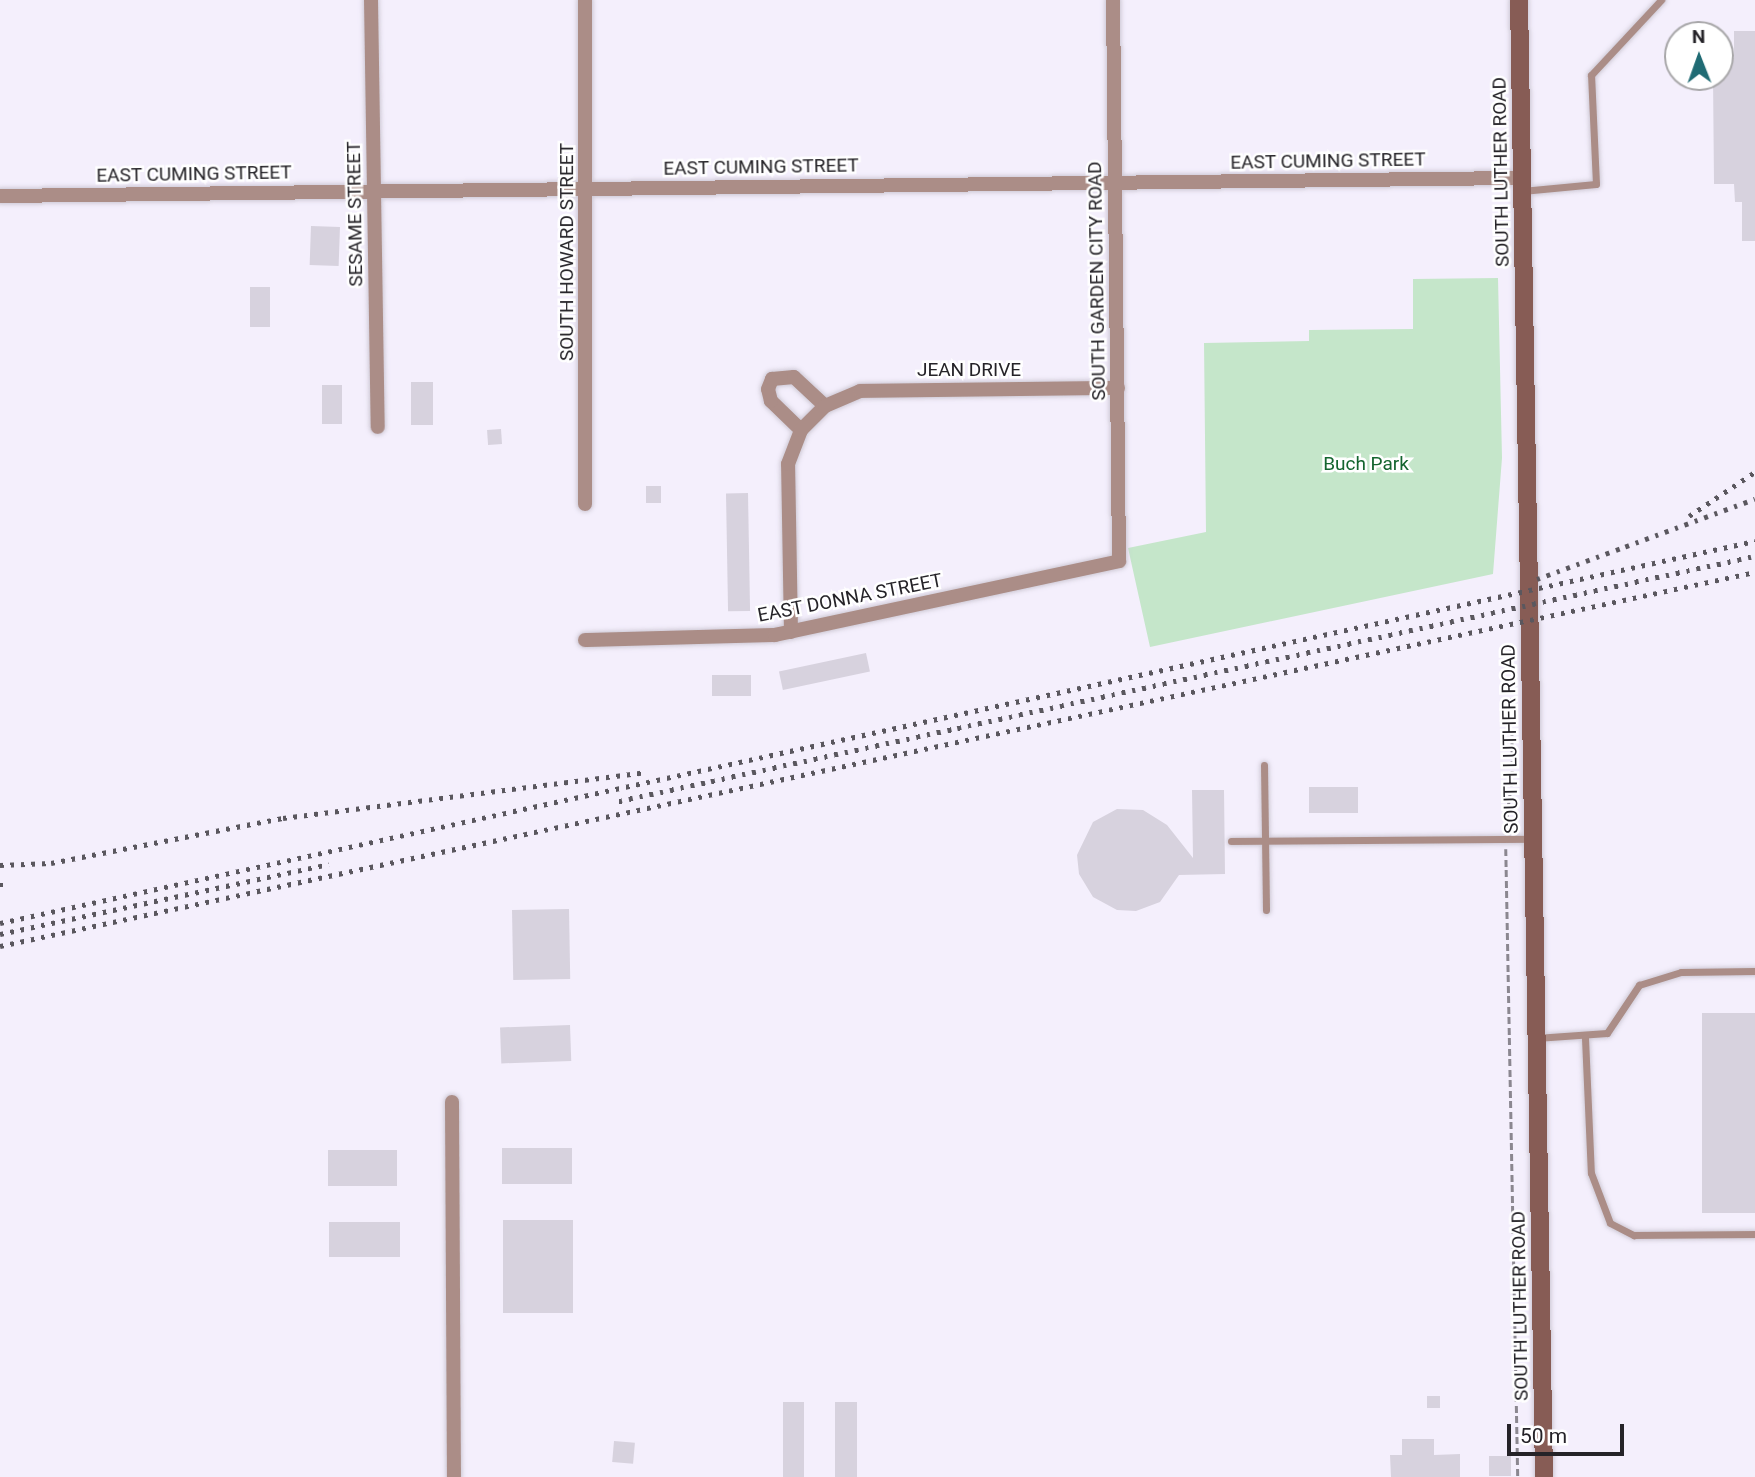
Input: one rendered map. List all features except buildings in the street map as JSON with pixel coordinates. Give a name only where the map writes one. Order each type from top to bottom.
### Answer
[{"type":"street","name":"SESAME STREET","points":[[371,0],[377,427]]},
{"type":"street","name":"SOUTH HOWARD STREET","points":[[585,0],[588,188],[585,504]]},
{"type":"street","name":"SOUTH GARDEN CITY ROAD","points":[[1113,0],[1119,561]]},
{"type":"street","name":"SOUTH LUTHER ROAD","points":[[1519,0],[1544,1477]]},
{"type":"street","name":"EAST CUMING STREET","points":[[0,196],[1115,182],[1522,185]]},
{"type":"street","points":[[801,430],[771,401],[768,389],[772,379],[794,377],[825,405]]},
{"type":"street","name":"JEAN DRIVE","points":[[791,632],[787,478],[791,451],[801,430],[825,405],[850,393],[874,390],[1118,388]]},
{"type":"street","name":"EAST DONNA STREET","points":[[585,640],[732,639],[791,632],[1119,561]]},
{"type":"street","points":[[452,1102],[454,1477]]},
{"type":"lane","points":[[1522,185],[1595,184],[1591,75],[1661,0]]},
{"type":"lane","points":[[1264,765],[1266,910]]},
{"type":"lane","points":[[1231,841],[1533,839]]},
{"type":"lane","points":[[1536,1038],[1585,1038],[1607,1033],[1639,985],[1681,972],[1755,971]]},
{"type":"lane","points":[[1585,1038],[1591,1173],[1610,1223],[1634,1235],[1755,1234]]},
{"type":"path","points":[[1511,647],[1512,778],[1505,811],[1518,1477]]},
{"type":"green space","name":"Buch Park","points":[[1498,278],[1502,458],[1493,574],[1150,647],[1128,548],[1206,532],[1204,343],[1309,341],[1309,330],[1413,329],[1413,279]]},
{"type":"railway","points":[[1689,516],[1755,472]]},
{"type":"railway","points":[[1537,579],[1755,499]]},
{"type":"railway","points":[[0,923],[1755,541]]},
{"type":"railway","points":[[619,801],[1755,556]]},
{"type":"railway","points":[[0,946],[1755,572]]},
{"type":"railway","points":[[0,865],[51,863],[283,818],[647,772]]},
{"type":"railway","points":[[0,934],[329,864]]},
{"type":"railway","points":[[0,885],[9,885]]}]
